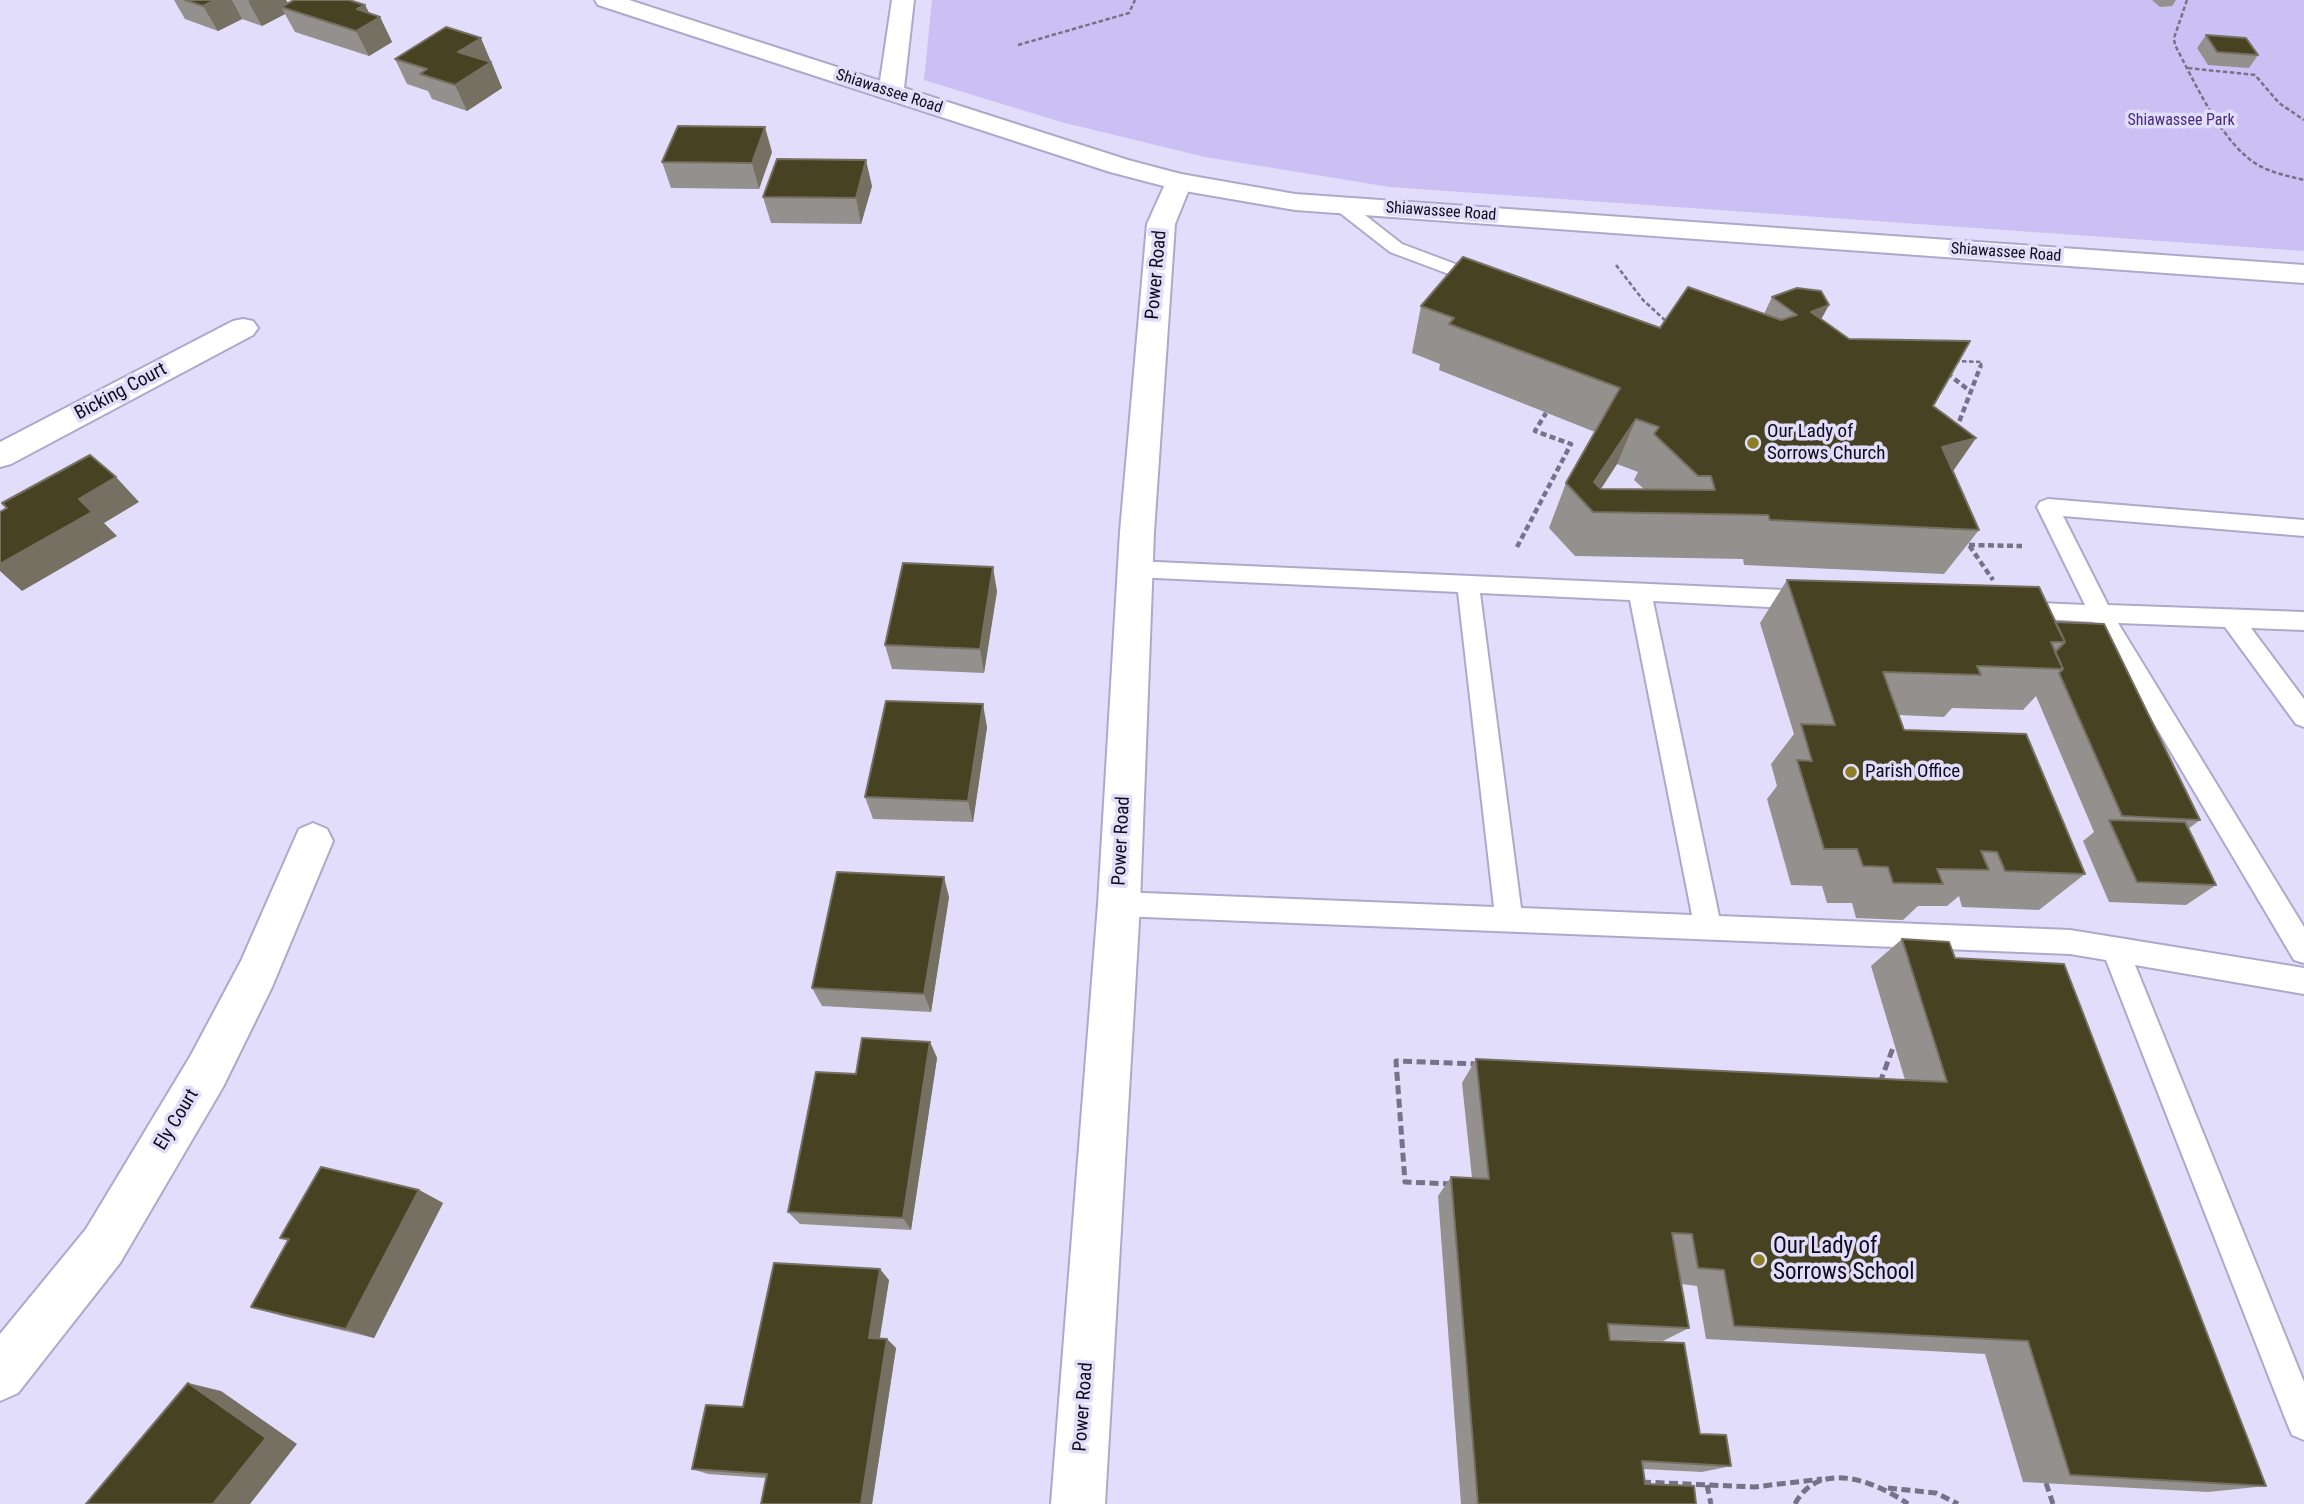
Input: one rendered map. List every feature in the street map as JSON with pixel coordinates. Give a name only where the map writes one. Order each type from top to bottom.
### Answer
[{"type":"street","name":"Shiawassee Road","points":[[606,0],[1119,166],[1179,182],[1295,202],[2304,274]]},
{"type":"street","points":[[891,93],[903,0]]},
{"type":"street","name":"Power Road","points":[[1078,1504],[1119,904],[1134,569],[1161,224],[1179,182]]},
{"type":"street","name":"Bicking Court","points":[[0,456],[243,328]]},
{"type":"street","name":"Ely Court","points":[[0,1375],[103,1246],[206,1071],[257,973],[313,841]]},
{"type":"lane","points":[[1341,205],[1396,248],[1496,285]]},
{"type":"lane","points":[[2304,528],[2049,507],[2101,615],[2304,951]]},
{"type":"lane","points":[[1134,569],[1830,601]]},
{"type":"lane","points":[[1468,584],[1509,920]]},
{"type":"lane","points":[[1640,592],[1708,928]]},
{"type":"lane","points":[[1993,610],[2304,621]]},
{"type":"lane","points":[[2231,618],[2304,718]]},
{"type":"lane","points":[[1119,904],[2070,942],[2304,981]]},
{"type":"lane","points":[[2115,949],[2304,1423]]},
{"type":"path","points":[[1018,45],[1129,13],[1135,0]]},
{"type":"path","points":[[2188,0],[2174,38],[2187,68],[2240,148],[2254,162],[2284,176],[2304,180]]},
{"type":"path","points":[[2187,68],[2231,70],[2255,75],[2279,103],[2304,120]]},
{"type":"path","points":[[1614,261],[1643,300],[1674,328],[1661,328]]},
{"type":"path","points":[[1943,361],[1982,362],[1953,438]]},
{"type":"path","points":[[1940,368],[1971,392]]},
{"type":"path","points":[[1512,557],[1571,444],[1535,431],[1546,413]]},
{"type":"path","points":[[1961,533],[1996,584]]},
{"type":"path","points":[[1969,545],[2030,547]]},
{"type":"path","points":[[1868,1080],[1881,1080],[1894,1045]]},
{"type":"path","points":[[1459,1184],[1405,1182],[1396,1060],[1487,1064]]},
{"type":"path","points":[[1631,1481],[1754,1487],[1853,1477],[1886,1488],[1936,1493],[1958,1504]]},
{"type":"path","points":[[1795,1504],[1798,1497],[1822,1479]]},
{"type":"path","points":[[2046,1483],[2053,1504]]},
{"type":"path","points":[[1707,1485],[1711,1504]]},
{"type":"path","points":[[1886,1488],[1908,1504]]},
{"type":"green space","name":"Shiawassee Park","points":[[932,0],[2304,0],[2304,251],[1390,187],[1205,157],[1061,122],[924,80]]},
{"type":"building","points":[[185,0],[215,0],[203,6]]},
{"type":"building","points":[[294,0],[349,0],[365,5],[357,9],[380,17],[356,31],[281,7]]},
{"type":"building","points":[[446,27],[481,38],[458,52],[491,62],[455,85],[420,74],[427,69],[395,59]]},
{"type":"building","points":[[2206,35],[2246,38],[2258,55],[2217,52]]},
{"type":"building","points":[[678,126],[765,127],[752,163],[662,162]]},
{"type":"building","points":[[777,159],[866,160],[856,198],[763,197]]},
{"type":"building","points":[[1463,257],[1660,328],[1688,287],[1781,320],[1797,315],[1772,297],[1797,288],[1821,291],[1829,305],[1811,312],[1849,339],[1970,341],[1933,406],[1976,438],[1942,447],[1979,530],[1770,520],[1768,515],[1593,512],[1566,483],[1620,388],[1449,324],[1454,318],[1421,306]],"holes":[[[1636,419],[1659,427],[1654,434],[1698,476],[1711,476],[1715,490],[1601,489],[1594,482]]]},
{"type":"building","points":[[90,455],[116,477],[79,499],[92,512],[0,564],[0,512],[7,508],[2,503]]},
{"type":"building","points":[[903,563],[993,567],[980,649],[885,645]]},
{"type":"building","points":[[1787,580],[2039,587],[2065,642],[2051,642],[2063,669],[1977,666],[1981,675],[1883,672],[1904,730],[2026,734],[2085,874],[2005,871],[1997,852],[1981,851],[1989,870],[1937,869],[1943,884],[1893,883],[1888,867],[1863,866],[1857,849],[1824,849],[1797,760],[1812,761],[1801,724],[1835,725]]},
{"type":"building","points":[[2055,622],[2104,624],[2200,820],[2122,816],[2059,673],[2063,669],[2055,652],[2065,642]]},
{"type":"building","points":[[886,701],[983,704],[968,801],[865,797]]},
{"type":"building","points":[[2109,820],[2185,822],[2216,885],[2137,882]]},
{"type":"building","points":[[837,872],[944,877],[924,994],[812,988]]},
{"type":"building","points":[[1902,939],[1949,942],[1955,958],[2064,964],[2266,1486],[2070,1475],[2028,1341],[1734,1326],[1724,1270],[1698,1268],[1692,1234],[1672,1233],[1689,1328],[1608,1324],[1610,1340],[1684,1343],[1700,1434],[1726,1435],[1731,1466],[1642,1461],[1645,1484],[1694,1486],[1696,1504],[1478,1504],[1451,1177],[1489,1179],[1476,1059],[1947,1082]]},
{"type":"building","points":[[862,1038],[930,1042],[903,1218],[788,1212],[816,1072],[856,1074]]},
{"type":"building","points":[[321,1167],[419,1190],[346,1329],[251,1307],[289,1239],[280,1238]]},
{"type":"building","points":[[774,1263],[880,1269],[869,1338],[887,1339],[861,1504],[761,1504],[767,1474],[692,1469],[706,1405],[743,1407]]},
{"type":"building","points":[[188,1383],[266,1438],[213,1504],[86,1504]]},
{"type":"place","name":"Our Lady of Sorrows Church","points":[[1753,443]]},
{"type":"place","name":"Parish Office","points":[[1851,772]]},
{"type":"place","name":"Our Lady of Sorrows School","points":[[1759,1260]]}]
